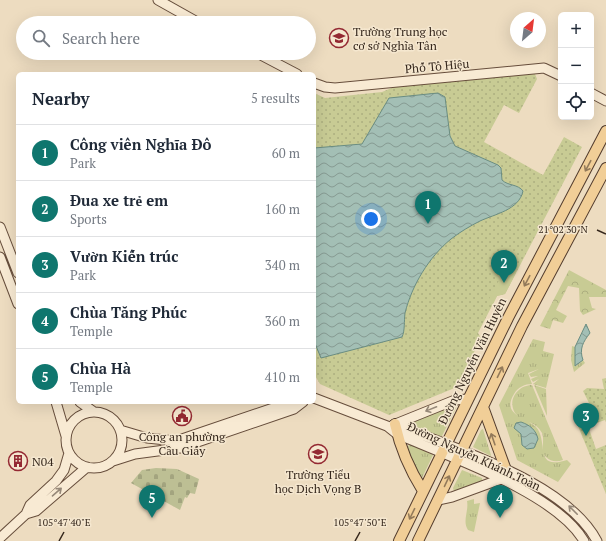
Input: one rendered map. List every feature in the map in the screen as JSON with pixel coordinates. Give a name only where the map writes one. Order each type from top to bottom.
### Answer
[{"type":"main road","points":[[158,0],[187,16]]},
{"type":"main road","points":[[270,60],[293,72]]},
{"type":"main road","name":"Phố Tô Hiệu","points":[[316,84],[335,88],[544,68],[558,75]]},
{"type":"main road","points":[[594,95],[606,101]]},
{"type":"main road","name":"Đường Nguyễn Văn Huyên","points":[[399,541],[508,318],[606,131]]},
{"type":"main road","points":[[418,541],[522,326],[606,168]]},
{"type":"main road","points":[[1,231],[16,268]]},
{"type":"main road","points":[[0,257],[16,299]]},
{"type":"main road","points":[[540,258],[554,266]]},
{"type":"main road","points":[[508,318],[522,326]]},
{"type":"main road","name":"Đường Nguyễn Khánh Toàn","points":[[316,399],[459,455],[562,500],[583,521],[597,541]]},
{"type":"main road","points":[[423,492],[393,428],[456,400],[468,399]]},
{"type":"main road","points":[[0,538],[26,514],[30,505],[56,481],[64,470],[69,453],[66,436],[57,404]]},
{"type":"main road","points":[[83,404],[94,412]]},
{"type":"main road","points":[[120,430],[147,438],[180,444],[286,404]]},
{"type":"main road","points":[[69,453],[76,462],[88,467],[104,466],[112,461],[135,454],[180,444],[293,409],[300,404]]},
{"type":"main road","points":[[438,500],[452,497],[503,474],[483,407]]},
{"type":"main road","points":[[66,436],[68,429],[76,419],[86,413],[94,412],[111,418],[120,430],[121,446],[112,461]]},
{"type":"main road","points":[[26,514],[36,511],[88,467]]},
{"type":"main road","name":"Đường Nguyễn Khánh Toàn","points":[[503,474],[555,509],[571,523],[584,541]]},
{"type":"green space","points":[[535,74],[537,79],[519,113],[504,105],[484,142],[543,175],[564,137],[582,147],[505,294],[497,296],[478,333],[481,338],[457,387],[389,415],[320,384],[316,377],[316,94],[325,98],[382,92],[401,84]]},
{"type":"green space","points":[[506,267],[516,273],[505,294],[497,296],[493,304],[488,301]]},
{"type":"green space","points":[[569,270],[606,290],[606,297],[589,297],[592,308],[596,309],[583,315],[580,311],[579,288],[568,286],[556,310],[567,316],[563,323],[553,320],[550,329],[540,326]]},
{"type":"green space","points":[[533,339],[545,342],[543,351],[554,354],[546,388],[533,384],[539,379],[533,382],[531,379],[538,376],[531,377],[529,374],[539,369],[528,373],[532,384],[524,385],[518,389],[511,401],[511,407],[516,415],[536,427],[540,433],[546,458],[550,461],[556,462],[567,460],[571,464],[558,482],[517,460],[499,405]]},
{"type":"green space","points":[[572,346],[575,347],[576,366],[583,360],[585,363],[574,372],[571,360]]},
{"type":"green space","points":[[606,378],[606,422],[605,420],[588,426],[596,449],[606,445],[606,494],[573,414],[579,408],[586,422],[596,417],[583,391],[587,388],[604,389],[602,379]]},
{"type":"green space","points":[[532,385],[563,460],[554,461],[546,457],[543,452],[542,433],[536,426],[515,413],[512,403],[515,394],[518,390]]},
{"type":"green space","points":[[534,385],[546,389],[547,416]]},
{"type":"green space","points":[[454,405],[456,408],[441,438],[408,424]]},
{"type":"green space","points":[[483,429],[491,456],[473,447],[481,430]]},
{"type":"green space","points":[[410,444],[433,455],[422,478],[419,477],[407,447]]},
{"type":"green space","points":[[156,468],[177,469],[199,479],[195,494],[190,493],[187,498],[185,497],[180,510],[131,483],[142,470]]},
{"type":"green space","points":[[462,470],[482,478],[482,481],[454,491],[453,488]]},
{"type":"green space","points":[[474,499],[474,504],[480,503],[474,532],[468,530],[466,527],[466,520],[467,501]]},
{"type":"water","points":[[438,93],[445,97],[450,136],[455,146],[498,165],[501,168],[502,180],[518,187],[523,191],[517,203],[512,207],[480,221],[461,232],[443,246],[436,254],[422,272],[412,292],[405,313],[402,337],[321,358],[316,346],[316,148],[362,144],[389,98]]},
{"type":"water","points":[[586,324],[590,333],[582,346],[581,352],[583,360],[575,366],[575,347]]},
{"type":"water","points":[[521,422],[530,426],[536,433],[538,439],[534,448],[527,449],[522,445],[521,434],[514,428],[516,423]]},
{"type":"place","name":"Trường Trung học cơ sở Nghĩa Tân","points":[[339,38]]},
{"type":"place","name":"Công viên Nghĩa Đô","points":[[428,224]]},
{"type":"place","name":"Đua xe trẻ em","points":[[504,283]]},
{"type":"place","name":"Công an phường Cầu Giấy","points":[[182,416]]},
{"type":"place","name":"Vườn Kiến trúc","points":[[586,436]]},
{"type":"place","name":"Trường Tiểu học Dịch Vọng B","points":[[318,454]]},
{"type":"place","name":"N04","points":[[18,461]]},
{"type":"place","name":"Chùa Hà","points":[[152,518]]},
{"type":"place","name":"Chùa Tăng Phúc","points":[[500,518]]}]
